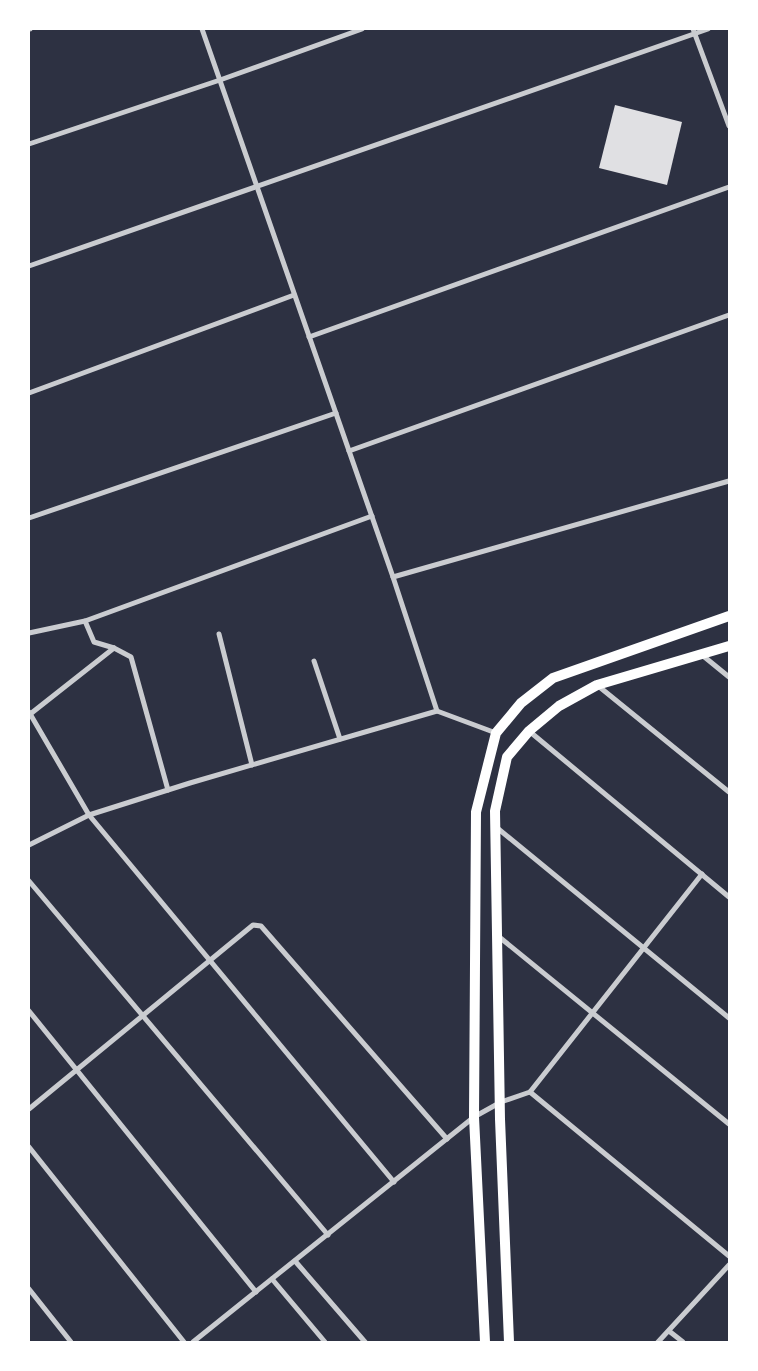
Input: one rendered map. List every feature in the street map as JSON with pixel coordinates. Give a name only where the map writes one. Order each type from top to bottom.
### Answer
[{"type":"main road","points":[[485,1342],[474,1117],[476,812],[496,733],[521,703],[553,678],[729,616]]},
{"type":"main road","points":[[509,1342],[495,826],[495,810],[507,757],[529,731],[559,706],[598,685],[729,646]]},
{"type":"street","points":[[202,29],[393,576],[436,710]]},
{"type":"street","points":[[29,144],[220,80],[362,29]]},
{"type":"street","points":[[29,266],[694,31],[708,29]]},
{"type":"street","points":[[694,31],[729,126]]},
{"type":"street","points":[[309,337],[729,187]]},
{"type":"street","points":[[29,393],[294,295]]},
{"type":"street","points":[[349,451],[729,315]]},
{"type":"street","points":[[29,518],[336,413]]},
{"type":"street","points":[[393,576],[729,481]]},
{"type":"street","points":[[29,634],[85,621],[372,516]]},
{"type":"street","points":[[85,621],[94,642],[114,648],[131,657],[168,790]]},
{"type":"street","points":[[219,634],[252,765]]},
{"type":"street","points":[[114,648],[29,714],[89,815],[394,1182]]},
{"type":"street","points":[[701,654],[729,677]]},
{"type":"street","points":[[314,661],[340,739]]},
{"type":"street","points":[[598,685],[729,792]]},
{"type":"street","points":[[29,845],[89,815],[436,710],[496,733]]},
{"type":"street","points":[[529,731],[729,897]]},
{"type":"street","points":[[495,826],[729,1018]]},
{"type":"street","points":[[193,1342],[474,1117],[501,1102],[530,1092],[702,874]]},
{"type":"street","points":[[29,881],[328,1234]]},
{"type":"street","points":[[29,1109],[253,925],[260,926],[447,1139]]},
{"type":"street","points":[[498,935],[729,1124]]},
{"type":"street","points":[[29,1011],[256,1292]]},
{"type":"street","points":[[530,1092],[729,1256]]},
{"type":"street","points":[[29,1147],[184,1342]]},
{"type":"street","points":[[295,1260],[365,1342]]},
{"type":"street","points":[[658,1342],[729,1265]]},
{"type":"street","points":[[272,1279],[325,1342]]},
{"type":"street","points":[[29,1289],[71,1342]]},
{"type":"street","points":[[669,1331],[683,1342]]},
{"type":"building","points":[[615,105],[682,122],[667,185],[599,168]]}]
